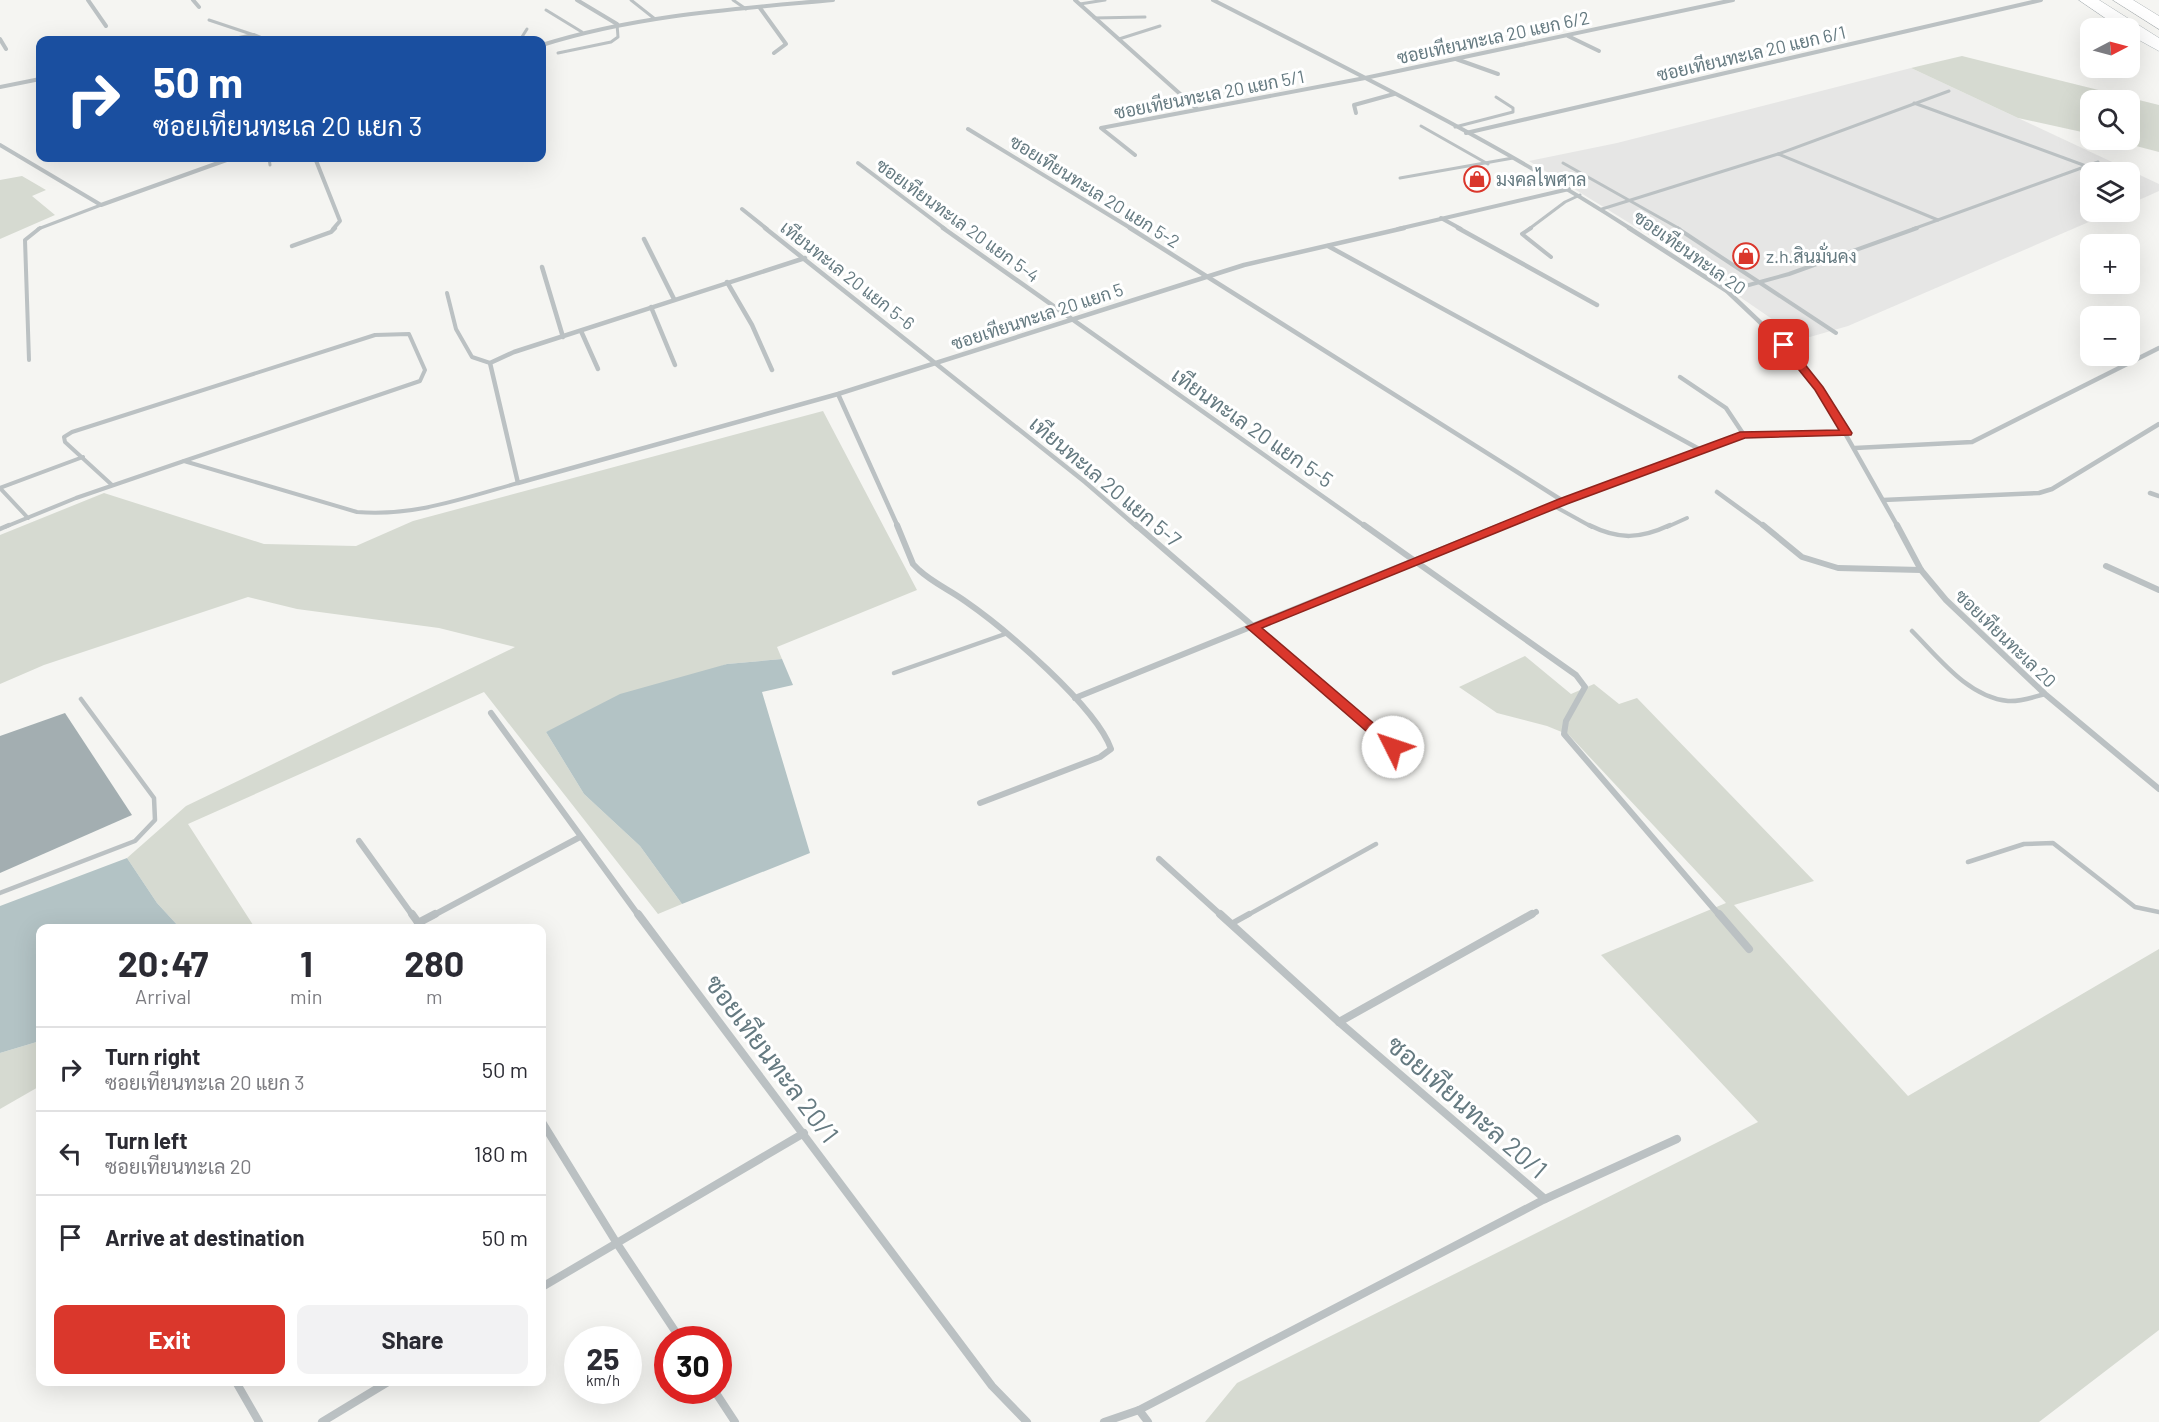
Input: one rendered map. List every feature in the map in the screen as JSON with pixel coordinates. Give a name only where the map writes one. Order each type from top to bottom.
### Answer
[{"type":"main road","points":[[2087,0],[2159,46]]},
{"type":"main road","points":[[2121,0],[2159,24]]},
{"type":"street","points":[[88,0],[106,26]]},
{"type":"street","points":[[193,0],[199,7]]},
{"type":"street","points":[[577,0],[617,24]]},
{"type":"street","points":[[546,44],[617,24],[833,0]]},
{"type":"street","points":[[1075,0],[1197,109]]},
{"type":"street","name":"ซอยเทียนทะเล 20","points":[[1213,0],[1365,78],[1580,195],[1727,291],[1784,345],[1820,389],[1847,433],[1921,570],[1946,600],[2045,694],[2159,789]]},
{"type":"street","name":"ซอยเทียนทะเล 20 แยก 6/2","points":[[1365,78],[1733,0]]},
{"type":"street","name":"ซอยเทียนทะเล 20 แยก 6/1","points":[[1466,133],[2041,0]]},
{"type":"street","points":[[760,8],[786,44],[774,53]]},
{"type":"street","points":[[249,36],[254,35]]},
{"type":"street","points":[[1568,36],[1599,51]]},
{"type":"street","points":[[0,39],[6,49]]},
{"type":"street","points":[[1455,59],[1498,74]]},
{"type":"street","name":"ซอยเทียนทะเล 20 แยก 5/1","points":[[1135,155],[1101,128],[1365,78]]},
{"type":"street","points":[[0,87],[36,80]]},
{"type":"street","points":[[1356,113],[1354,105],[1359,101],[1394,94]]},
{"type":"street","name":"ซอยเทียนทะเล 20 แยก 5-2","points":[[968,129],[1209,276],[1563,501]]},
{"type":"street","points":[[0,145],[101,205],[221,162]]},
{"type":"street","points":[[292,246],[331,232],[340,221],[317,162]]},
{"type":"street","name":"ซอยเทียนทะเล 20 แยก 5-4","points":[[858,163],[951,234],[1072,319]]},
{"type":"street","name":"ซอยเทียนทะเล 20 แยก 5","points":[[518,483],[838,394],[1209,276],[1441,218],[1569,189]]},
{"type":"street","name":"เทียนทะเล 20 แยก 5-6","points":[[742,209],[936,363]]},
{"type":"street","points":[[1441,218],[1597,305]]},
{"type":"street","points":[[645,239],[674,299]]},
{"type":"street","points":[[1328,246],[1701,450]]},
{"type":"street","points":[[518,483],[490,363],[514,352],[805,258]]},
{"type":"street","points":[[542,267],[563,337]]},
{"type":"street","points":[[728,282],[752,325],[772,370]]},
{"type":"street","points":[[651,307],[675,365]]},
{"type":"street","name":"เทียนทะเล 20 แยก 5-5","points":[[1072,319],[1576,675],[1585,687],[1566,721],[1564,734],[1749,949]]},
{"type":"street","points":[[581,331],[598,369]]},
{"type":"street","points":[[1855,448],[1972,442],[2159,348]]},
{"type":"street","name":"เทียนทะเล 20 แยก 5-7","points":[[936,363],[1094,489],[1393,747]]},
{"type":"street","points":[[1680,377],[1710,393],[1734,416],[1744,435]]},
{"type":"street","points":[[838,394],[879,480],[913,564],[923,576],[964,600],[1005,634],[1075,698],[1107,733],[1112,743],[1111,749],[1100,758],[980,803]]},
{"type":"street","points":[[1883,500],[2039,494],[2052,489],[2159,424]]},
{"type":"street","points":[[1075,698],[1563,501],[1744,435],[1847,433]]},
{"type":"street","points":[[1717,492],[1802,557],[1838,568],[1921,570]]},
{"type":"street","points":[[2150,493],[2159,496]]},
{"type":"street","points":[[2106,566],[2159,590]]},
{"type":"street","name":"ซอยเทียนทะล 20/1","points":[[491,713],[580,837],[992,1386],[1011,1409],[1027,1422]]},
{"type":"street","points":[[424,924],[580,837]]},
{"type":"street","points":[[359,841],[419,924]]},
{"type":"street","name":"ซอยเทียนทะล 20/1","points":[[1104,1422],[1139,1410],[1545,1199],[1339,1022],[1159,859]]},
{"type":"street","points":[[1339,1022],[1536,912]]},
{"type":"street","points":[[546,1128],[616,1242],[672,1326]]},
{"type":"street","points":[[546,1285],[804,1133]]},
{"type":"street","points":[[1545,1199],[1677,1139]]},
{"type":"street","points":[[238,1386],[259,1422]]},
{"type":"street","points":[[322,1422],[381,1386]]},
{"type":"street","points":[[723,1404],[735,1422]]},
{"type":"street","points":[[1139,1410],[1148,1422]]},
{"type":"lane","points":[[631,0],[655,19]]},
{"type":"lane","points":[[733,0],[747,9]]},
{"type":"lane","points":[[1080,4],[1105,0]]},
{"type":"lane","points":[[546,10],[582,32]]},
{"type":"lane","points":[[1094,18],[1145,17]]},
{"type":"lane","points":[[209,20],[254,35]]},
{"type":"lane","points":[[558,53],[611,42],[618,37],[617,24]]},
{"type":"lane","points":[[1119,39],[1160,26]]},
{"type":"lane","points":[[523,36],[527,29]]},
{"type":"lane","points":[[1602,209],[1778,154],[1949,90]]},
{"type":"lane","points":[[1455,127],[1513,112],[1513,108],[1496,97]]},
{"type":"lane","points":[[1914,103],[2080,164]]},
{"type":"lane","points":[[1420,126],[1488,164]]},
{"type":"lane","points":[[1778,154],[1938,220]]},
{"type":"lane","points":[[1400,178],[1513,158]]},
{"type":"lane","points":[[1563,163],[1635,200],[1763,282],[1836,333]]},
{"type":"lane","points":[[1727,291],[1763,282],[2080,168]]},
{"type":"lane","points":[[1551,257],[1525,239],[1522,234],[1565,202],[1580,195]]},
{"type":"lane","points":[[29,360],[25,240],[31,233],[48,225],[101,205]]},
{"type":"lane","points":[[447,293],[456,329],[472,357],[490,363]]},
{"type":"lane","points":[[0,529],[112,485],[420,381],[424,370],[414,342],[409,334],[401,332],[364,337],[72,432],[64,437],[65,442],[112,485]]},
{"type":"lane","points":[[28,518],[0,488],[83,457]]},
{"type":"lane","points":[[184,460],[357,512],[382,516],[441,504],[518,483]]},
{"type":"lane","points":[[1554,506],[1588,524],[1627,538],[1641,536],[1687,518]]},
{"type":"lane","points":[[1912,631],[1968,683],[1986,694],[2011,701],[2045,694]]},
{"type":"lane","points":[[894,673],[1005,634]]},
{"type":"lane","points":[[0,893],[135,841],[155,820],[154,798],[81,699]]},
{"type":"lane","points":[[1968,862],[2024,844],[2053,843],[2135,907],[2159,912]]},
{"type":"lane","points":[[1231,924],[1376,844]]},
{"type":"shaded area","points":[[1962,56],[2099,90],[2080,90],[2080,132],[2018,118],[1911,68]]},
{"type":"shaded area","points":[[1911,68],[2080,147],[2080,150],[2086,150],[2112,162],[2080,162],[2080,222],[2089,222],[1848,326],[1796,341],[1785,328],[1657,240],[1529,161],[1617,143]]},
{"type":"shaded area","points":[[2140,100],[2159,105],[2159,152],[2140,147]]},
{"type":"shaded area","points":[[2140,175],[2159,184],[2159,191],[2140,200]]},
{"type":"shaded area","points":[[22,176],[46,190],[32,196],[55,215],[0,239],[0,180]]},
{"type":"shaded area","points":[[823,411],[917,590],[777,647],[782,659],[727,664],[546,732],[584,794],[640,846],[682,904],[658,914],[484,692],[188,824],[252,924],[176,924],[157,903],[127,858],[186,806],[515,647],[439,628],[297,609],[248,597],[44,665],[0,684],[0,535],[104,493],[264,544],[356,546],[413,521]]},
{"type":"shaded area","points":[[1525,656],[1571,694],[1594,684],[1619,704],[1637,698],[1814,881],[1734,905],[1908,1096],[2159,949],[2159,1330],[2039,1422],[1205,1422],[1237,1383],[1758,1122],[1601,955],[1726,903],[1569,735],[1547,726],[1497,713],[1459,687]]},
{"type":"shaded area","points":[[782,659],[793,685],[762,692],[810,853],[682,904],[640,846],[584,794],[546,732],[620,694],[727,664]]},
{"type":"shaded area","points":[[127,858],[157,903],[176,924],[36,924],[36,1042],[0,1053],[0,906]]},
{"type":"shaded area","points":[[36,1042],[36,1088],[0,1109],[0,1053]]},
{"type":"building","points":[[65,713],[132,815],[0,873],[0,736]]},
{"type":"place","name":"มงคลไพศาล","points":[[1477,179]]},
{"type":"place","name":"z.h.สินมั่นคง","points":[[1746,256]]},
{"type":"route","points":[[1393,747],[1253,627],[1563,501],[1744,435],[1847,433],[1820,389],[1784,345]]}]
